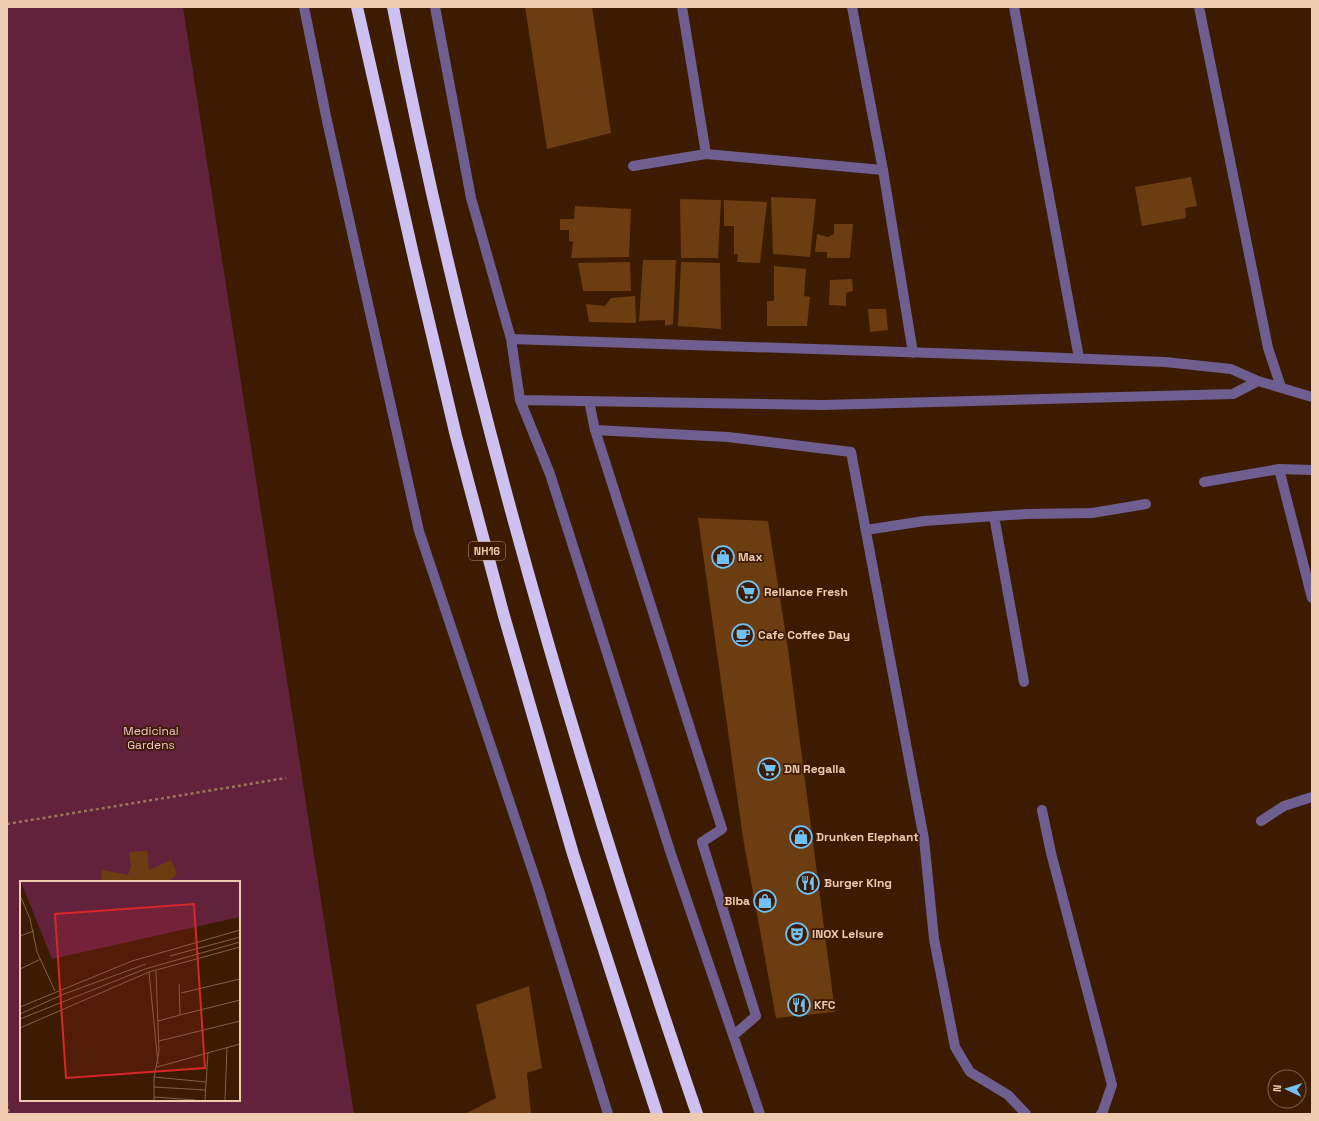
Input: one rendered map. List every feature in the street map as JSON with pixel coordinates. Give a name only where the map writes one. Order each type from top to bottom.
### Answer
[{"type":"highway","name":"NH16","points":[[357,7],[415,263],[451,413],[504,616],[572,854],[657,1114]]},
{"type":"highway","name":"NH16","points":[[394,7],[446,254],[490,434],[538,605],[609,847],[697,1114]]},
{"type":"street","points":[[304,7],[329,129],[419,531],[538,887],[608,1114]]},
{"type":"street","points":[[434,7],[471,198],[510,339],[520,400],[550,474],[671,854],[760,1114]]},
{"type":"street","points":[[682,7],[706,154]]},
{"type":"street","points":[[852,7],[883,170],[913,353]]},
{"type":"street","points":[[1014,7],[1079,358]]},
{"type":"street","points":[[1199,7],[1268,348],[1281,387]]},
{"type":"street","points":[[633,166],[706,154],[883,170]]},
{"type":"street","points":[[510,339],[1165,362],[1231,370],[1258,381],[1312,397]]},
{"type":"street","points":[[520,400],[823,405],[1233,394],[1258,381]]},
{"type":"street","points":[[588,401],[595,430],[722,829],[702,842],[756,1016],[734,1035]]},
{"type":"street","points":[[595,430],[728,437],[851,452],[924,839],[934,939],[955,1047],[970,1072],[1008,1095],[1026,1114]]},
{"type":"street","points":[[1279,469],[1312,598]]},
{"type":"street","points":[[1204,482],[1279,469],[1312,470]]},
{"type":"street","points":[[866,530],[924,521],[994,516],[1092,513],[1146,504]]},
{"type":"street","points":[[994,516],[1024,682]]},
{"type":"street","points":[[1260,821],[1284,806],[1312,797]]},
{"type":"street","points":[[1042,810],[1050,853],[1112,1085],[1101,1114]]},
{"type":"path","points":[[7,824],[286,778]]},
{"type":"path","points":[[7,1103],[9,1114]]},
{"type":"green space","name":"Medicinal Gardens","points":[[7,7],[183,7],[354,1114],[7,1114]]},
{"type":"building","points":[[525,7],[592,7],[611,133],[547,149]]},
{"type":"building","points":[[1191,177],[1197,206],[1185,208],[1186,218],[1142,226],[1135,187]]},
{"type":"building","points":[[771,197],[816,199],[810,257],[773,254]]},
{"type":"building","points":[[680,199],[721,200],[718,258],[681,258]]},
{"type":"building","points":[[724,200],[767,202],[760,263],[737,262],[738,254],[734,254],[734,226],[724,226]]},
{"type":"building","points":[[575,206],[631,209],[629,257],[571,258],[573,242],[569,241],[569,230],[560,230],[560,219],[574,219]]},
{"type":"building","points":[[834,224],[853,224],[850,258],[827,258],[827,252],[815,252],[817,234],[828,237],[834,234]]},
{"type":"building","points":[[643,260],[676,260],[673,324],[665,326],[665,320],[639,321]]},
{"type":"building","points":[[630,262],[631,291],[583,291],[578,263]]},
{"type":"building","points":[[681,262],[720,263],[721,329],[678,326]]},
{"type":"building","points":[[774,266],[806,269],[804,296],[810,297],[807,326],[767,326],[767,301],[774,301]]},
{"type":"building","points":[[852,279],[853,291],[846,293],[846,306],[829,305],[830,280]]},
{"type":"building","points":[[635,296],[636,323],[589,322],[586,304],[605,306],[611,298]]},
{"type":"building","points":[[868,309],[886,309],[888,330],[870,332]]},
{"type":"building","name":"DN Regalia","points":[[698,518],[768,521],[788,649],[835,1012],[776,1018],[743,838]]},
{"type":"building","points":[[147,851],[149,870],[171,860],[177,874],[169,881],[101,881],[102,870],[128,875],[131,866],[129,852]]},
{"type":"building","points":[[529,986],[542,1068],[527,1073],[531,1114],[465,1114],[496,1098],[476,1005]]},
{"type":"place","name":"Max","points":[[723,557]]},
{"type":"place","name":"Reliance Fresh","points":[[748,592]]},
{"type":"place","name":"Cafe Coffee Day","points":[[743,635]]},
{"type":"place","name":"DN Regalia","points":[[769,769]]},
{"type":"place","name":"Drunken Elephant","points":[[801,837]]},
{"type":"place","name":"Burger King","points":[[808,883]]},
{"type":"place","name":"Biba","points":[[765,901]]},
{"type":"place","name":"INOX Leisure","points":[[797,934]]},
{"type":"place","name":"KFC","points":[[799,1005]]}]
